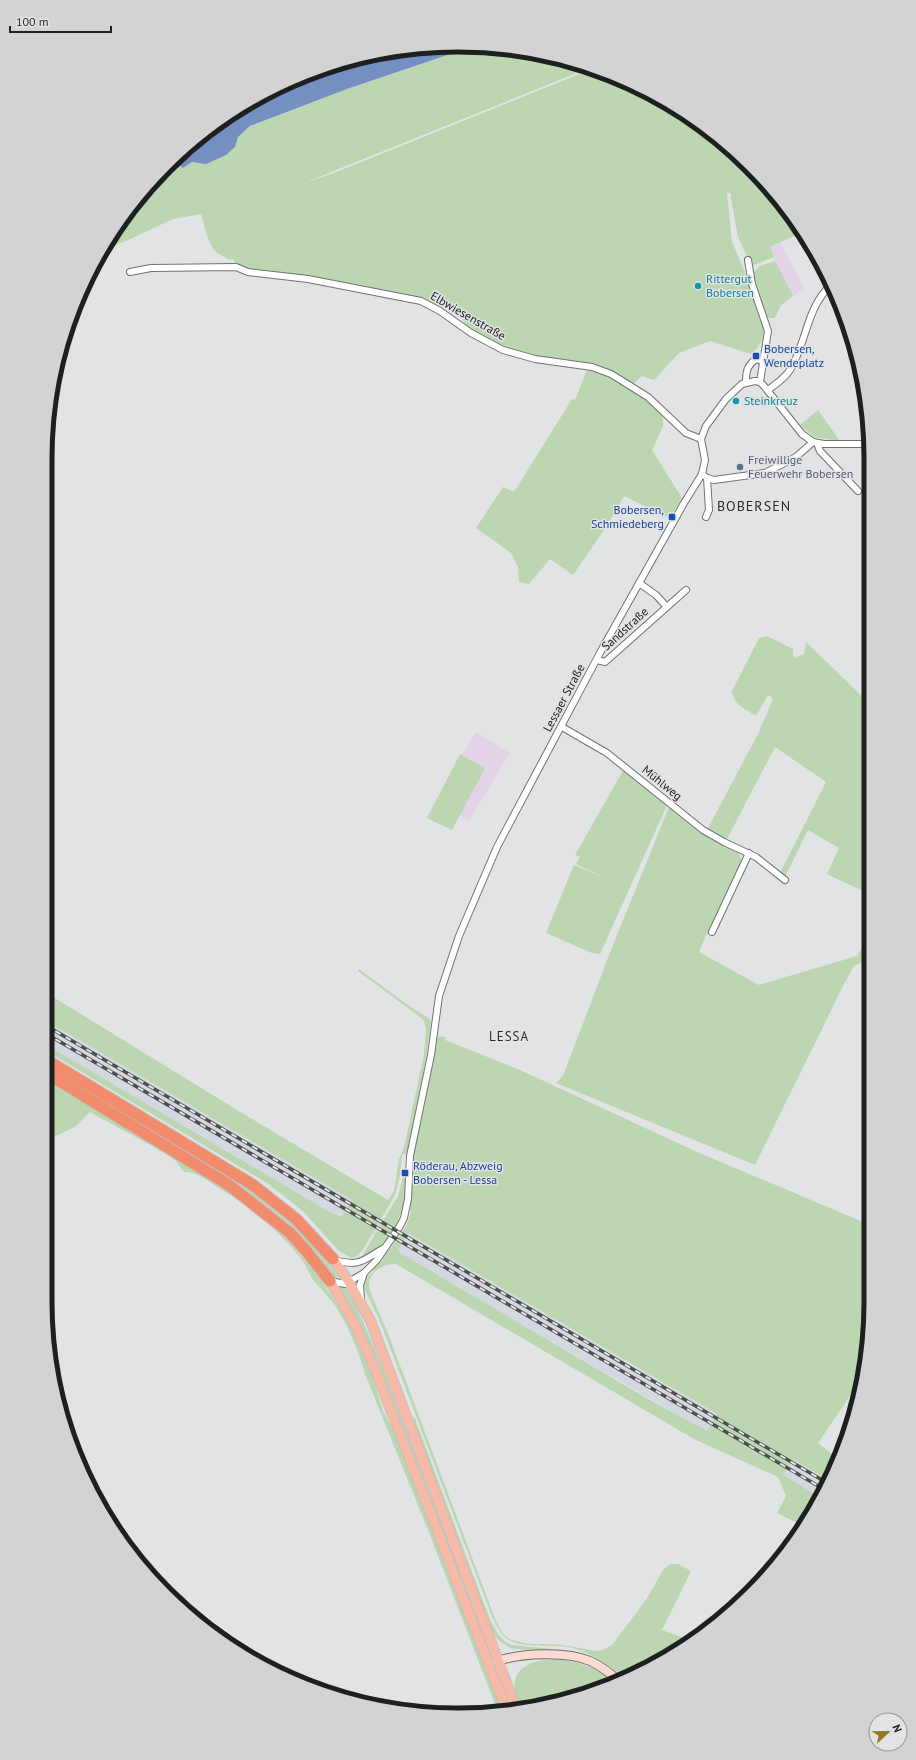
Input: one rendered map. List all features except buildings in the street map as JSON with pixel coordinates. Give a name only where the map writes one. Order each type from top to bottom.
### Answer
[{"type":"highway","points":[[52,1064],[253,1185],[296,1219],[333,1259]]},
{"type":"highway","points":[[52,1076],[230,1185],[290,1233],[330,1281]]},
{"type":"main road","points":[[333,1259],[349,1282],[371,1322],[497,1661],[515,1704]]},
{"type":"main road","points":[[330,1281],[355,1325],[373,1364],[504,1706]]},
{"type":"main road","points":[[483,1650],[494,1661],[497,1661]]},
{"type":"street","points":[[748,260],[752,284],[768,331],[757,381]]},
{"type":"street","name":"Elbwiesenstraße","points":[[130,272],[151,268],[236,267],[248,272],[308,278],[414,299],[440,311],[471,333],[503,350],[535,359],[592,367],[611,374],[648,397],[686,433],[701,439]]},
{"type":"street","points":[[768,390],[780,382],[789,371],[812,310],[818,299],[827,289]]},
{"type":"street","points":[[746,382],[747,368],[750,363],[756,359],[762,360]]},
{"type":"street","points":[[701,439],[703,432],[716,411],[730,396],[746,382],[757,381],[768,390],[802,434],[815,443],[820,451],[858,491]]},
{"type":"street","name":"Lessaer Straße","points":[[349,1282],[364,1273],[376,1261],[400,1226],[406,1208],[410,1156],[431,1055],[439,996],[459,936],[497,846],[562,727],[596,660],[639,583],[705,476],[705,460],[701,439]]},
{"type":"street","points":[[705,476],[714,480],[765,473],[796,457],[815,443],[863,444]]},
{"type":"street","points":[[705,476],[709,510],[706,517]]},
{"type":"street","name":"Sandstraße","points":[[639,583],[656,594],[666,606]]},
{"type":"street","name":"Sandstraße","points":[[596,660],[605,662],[666,606],[686,590]]},
{"type":"street","name":"Mühlweg","points":[[562,727],[607,753],[703,830],[764,862],[785,880]]},
{"type":"street","points":[[712,932],[749,853]]},
{"type":"street","points":[[333,1259],[353,1264],[364,1261],[385,1247]]},
{"type":"street","points":[[361,1302],[360,1285],[364,1273]]},
{"type":"street","points":[[330,1281],[339,1284],[349,1282]]},
{"type":"street","points":[[497,1661],[519,1656],[550,1655],[574,1657],[590,1661],[613,1677]]},
{"type":"shaded area","points":[[781,243],[804,288],[793,296],[775,261],[770,247]]},
{"type":"shaded area","points":[[476,732],[510,753],[469,821],[459,815],[485,768],[462,755]]},
{"type":"shaded area","points":[[52,1024],[824,1477],[815,1495],[454,1285],[342,1217],[333,1214],[52,1048]]},
{"type":"green space","points":[[456,52],[511,55],[563,66],[581,71],[304,183],[334,173],[584,72],[638,94],[684,120],[726,153],[745,171],[763,190],[798,235],[770,247],[774,257],[754,265],[751,264],[738,237],[730,193],[727,193],[732,242],[744,270],[759,318],[764,329],[763,338],[758,347],[751,354],[710,341],[679,353],[654,380],[642,376],[633,384],[613,373],[536,358],[504,349],[473,331],[465,324],[457,306],[450,302],[441,308],[423,299],[245,269],[236,264],[233,259],[230,260],[216,252],[208,239],[201,214],[173,219],[111,246],[120,232],[153,190],[178,164],[183,168],[192,162],[206,163],[226,155],[235,147],[238,137],[250,126],[347,89]]},
{"type":"green space","points":[[775,261],[793,296],[781,305],[775,318],[766,318],[753,284],[753,273],[760,266]]},
{"type":"green space","points":[[587,370],[618,381],[637,393],[663,415],[663,426],[652,450],[682,498],[670,518],[624,496],[608,524],[573,575],[550,559],[529,584],[519,582],[518,567],[511,553],[476,528],[503,487],[514,492],[572,399],[575,400]]},
{"type":"green space","points":[[818,410],[840,441],[814,437],[800,425]]},
{"type":"green space","points":[[767,636],[793,649],[794,658],[804,654],[806,642],[864,698],[864,892],[827,874],[839,848],[808,830],[785,877],[780,873],[826,782],[775,747],[726,841],[707,830],[758,734],[773,699],[768,695],[756,716],[737,703],[733,696],[732,691],[759,638]]},
{"type":"green space","points":[[460,754],[485,768],[452,830],[427,818]]},
{"type":"green space","points":[[624,769],[667,805],[600,954],[592,953],[546,933],[574,865],[609,880],[576,864],[580,857],[575,855]]},
{"type":"green space","points":[[669,807],[712,839],[738,853],[743,863],[710,934],[707,933],[699,952],[759,985],[857,956],[864,943],[864,961],[854,966],[844,984],[755,1165],[556,1083],[563,1076],[611,950]]},
{"type":"green space","points":[[359,969],[431,1020],[424,1070],[414,1120],[407,1153],[402,1155],[400,1176],[395,1195],[362,1251],[357,1256],[351,1258],[338,1250],[304,1212],[267,1183],[52,1054],[52,1048],[333,1214],[342,1217],[352,1200],[52,1024],[52,996],[242,1113],[388,1200],[394,1191],[399,1159],[404,1148],[424,1055],[426,1029],[424,1021],[420,1017],[358,971]]},
{"type":"green space","points":[[440,1036],[446,1037],[445,1040],[520,1070],[695,1151],[864,1222],[863,1329],[861,1355],[856,1381],[854,1390],[818,1443],[834,1455],[824,1477],[793,1459],[783,1475],[815,1495],[799,1523],[777,1513],[786,1496],[778,1477],[694,1439],[396,1264],[390,1264],[380,1268],[372,1275],[369,1285],[370,1291],[389,1336],[494,1616],[501,1630],[506,1636],[518,1642],[530,1644],[561,1645],[598,1651],[602,1650],[612,1645],[646,1600],[663,1570],[670,1564],[678,1564],[691,1571],[662,1630],[686,1639],[661,1654],[619,1674],[591,1655],[576,1649],[561,1646],[525,1645],[509,1640],[503,1635],[491,1614],[379,1319],[363,1286],[366,1278],[374,1271],[372,1268],[383,1260],[382,1258],[407,1225],[411,1212],[414,1167],[412,1167],[437,1038]],"holes":[[[408,1233],[717,1414],[707,1431],[650,1400],[402,1254],[398,1250]]]},
{"type":"green space","points":[[52,1069],[236,1180],[267,1202],[307,1237],[338,1276],[336,1278],[334,1277],[304,1239],[288,1223],[233,1182],[52,1072]]},
{"type":"green space","points":[[52,1083],[217,1181],[276,1228],[289,1241],[322,1281],[348,1322],[367,1359],[383,1411],[399,1442],[501,1706],[496,1706],[348,1328],[334,1304],[314,1281],[304,1262],[284,1239],[264,1220],[242,1203],[203,1177],[194,1173],[184,1172],[176,1161],[161,1151],[90,1112],[75,1127],[52,1138]]},
{"type":"green space","points":[[403,1177],[406,1177],[404,1202],[397,1224],[384,1242],[375,1251],[364,1258],[362,1256],[398,1196]]},
{"type":"green space","points":[[338,1287],[345,1287],[356,1306],[373,1344],[486,1640],[484,1639],[474,1614],[377,1363],[359,1324]]},
{"type":"green space","points":[[414,1416],[484,1604],[491,1622],[498,1633],[506,1642],[512,1645],[562,1650],[586,1656],[510,1648],[499,1641],[492,1632],[414,1425]]},
{"type":"green space","points":[[542,1660],[562,1660],[590,1667],[610,1678],[563,1694],[518,1704],[515,1692],[516,1678],[524,1667]]},
{"type":"water","points":[[456,52],[347,89],[250,126],[238,137],[235,147],[226,155],[206,164],[192,162],[183,168],[178,164],[232,120],[278,94],[303,83],[353,66],[379,60],[405,55]]},
{"type":"railway","points":[[52,1029],[823,1480]]},
{"type":"railway","points":[[52,1037],[820,1487]]},
{"type":"place","name":"Rittergut Bobersen","points":[[698,286]]},
{"type":"place","name":"Bobersen, Wendeplatz","points":[[756,356]]},
{"type":"place","name":"Steinkreuz","points":[[736,401]]},
{"type":"place","name":"Freiwillige Feuerwehr Bobersen","points":[[740,467]]},
{"type":"place","name":"Bobersen, Schmiedeberg","points":[[672,517]]},
{"type":"place","name":"Röderau, Abzweig Bobersen - Lessa","points":[[405,1173]]},
{"type":"district","name":"BOBERSEN","points":[[754,506]]},
{"type":"district","name":"LESSA","points":[[509,1036]]}]
